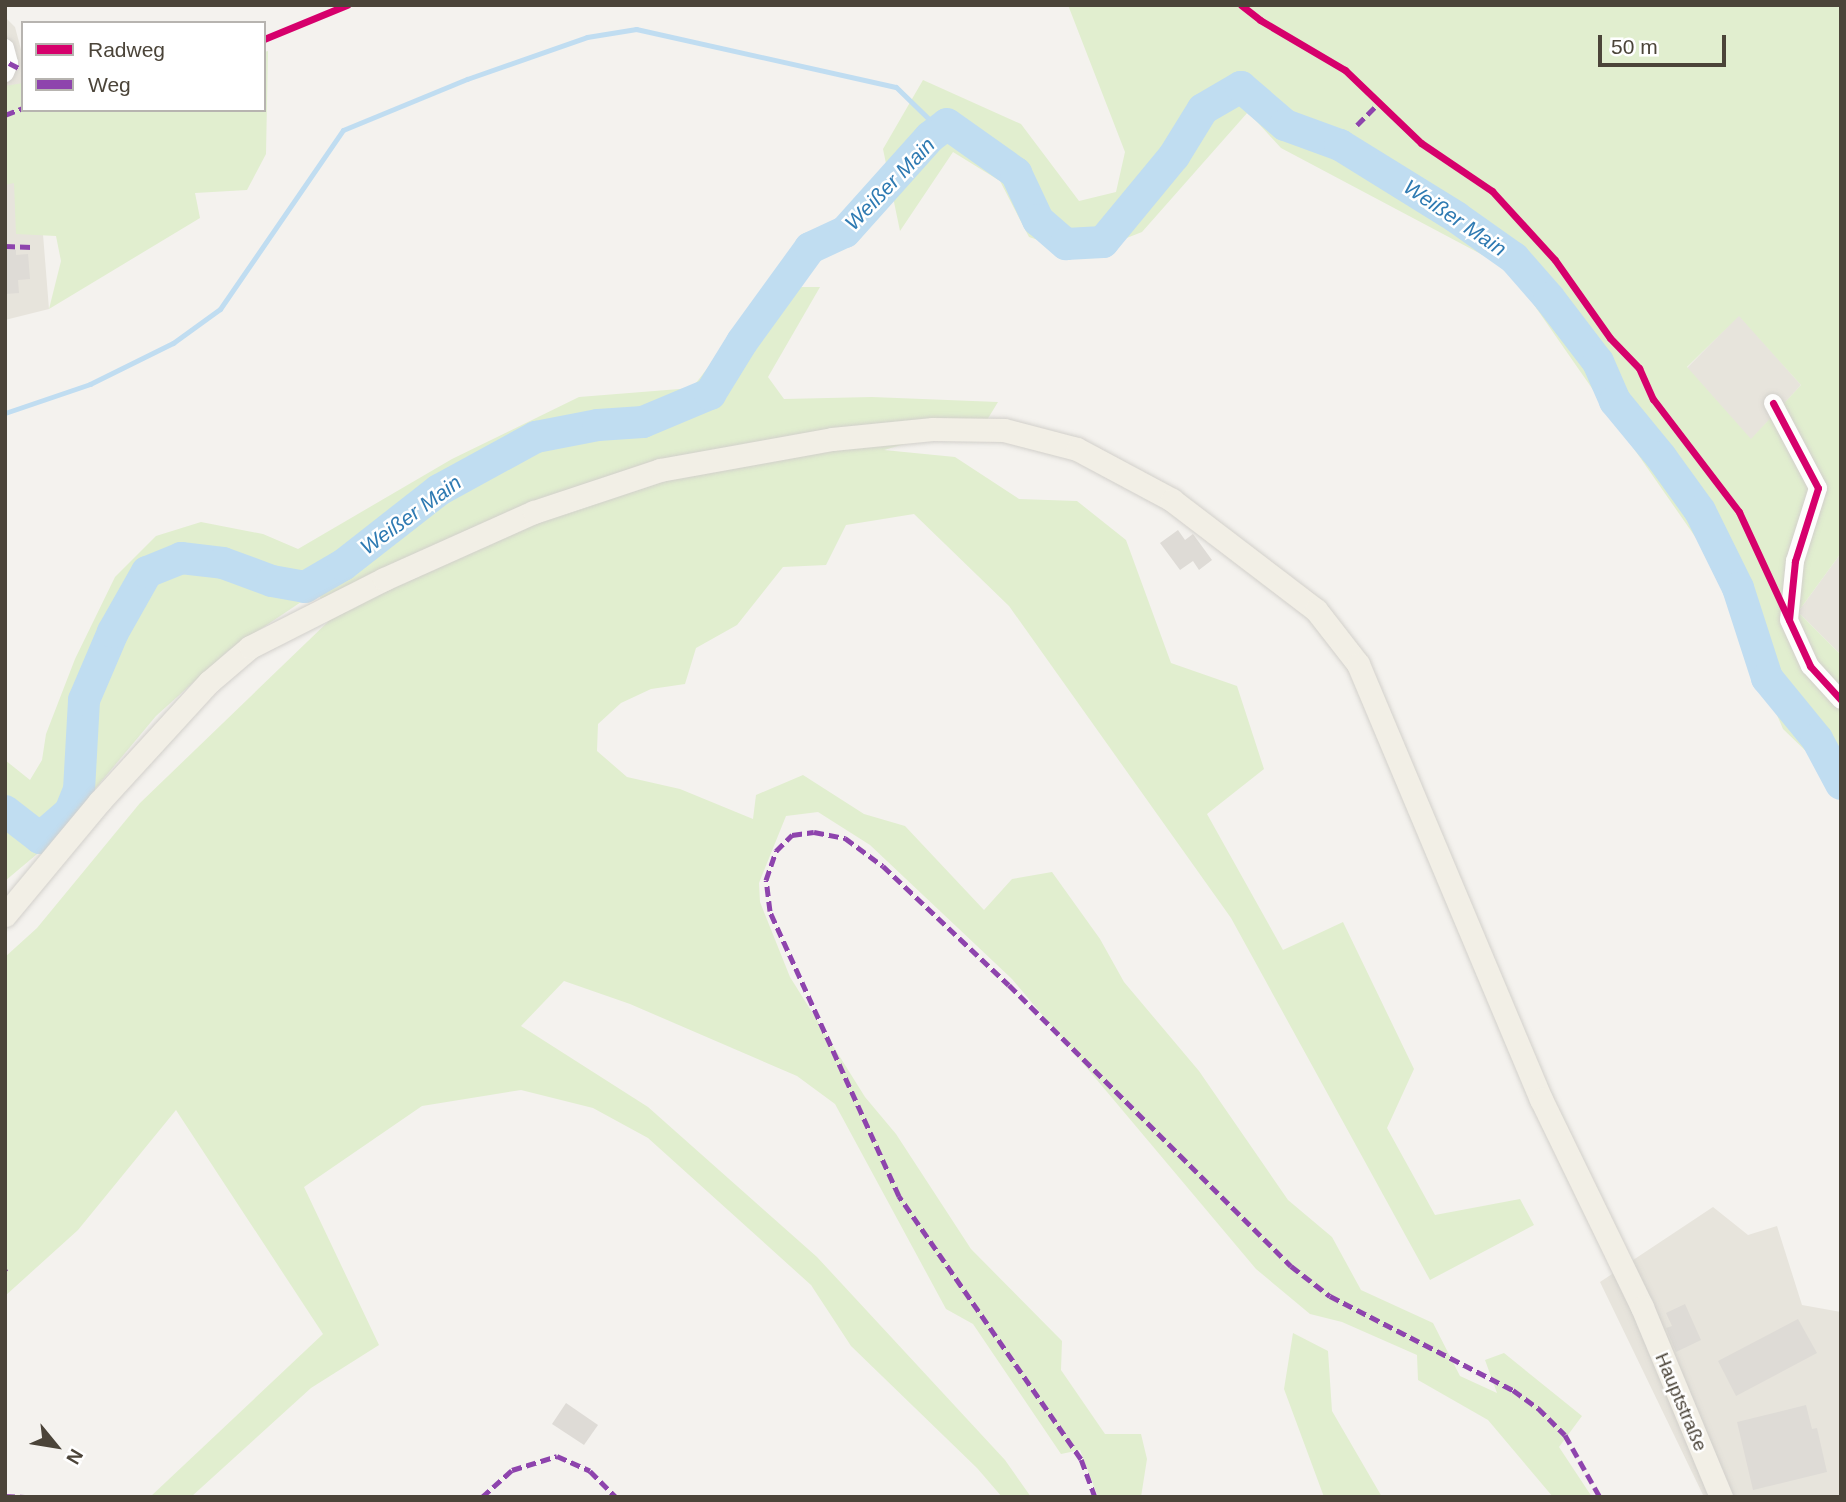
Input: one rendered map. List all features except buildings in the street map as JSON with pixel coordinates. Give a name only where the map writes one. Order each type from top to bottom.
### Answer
[{"type":"main road","name":"Hauptstraße","points":[[5,915],[99,802],[209,682],[250,647],[384,579],[534,512],[660,470],[832,439],[933,429],[1004,430],[1077,449],[1172,500],[1316,610],[1358,664],[1541,1099],[1642,1307],[1721,1497]]},
{"type":"street","points":[[5,48],[9,63],[5,73]]},
{"type":"street","points":[[1773,403],[1818,488],[1795,561],[1789,620],[1810,667],[1841,700]]},
{"type":"shaded area","points":[[5,17],[15,27],[21,50],[21,112],[33,112],[49,309],[5,320]]},
{"type":"shaded area","points":[[1739,315],[1801,385],[1751,440],[1687,368]]},
{"type":"shaded area","points":[[1841,553],[1841,655],[1798,612]]},
{"type":"shaded area","points":[[1713,1207],[1748,1235],[1777,1226],[1802,1305],[1841,1312],[1841,1497],[1704,1497],[1600,1282]]},
{"type":"green space","points":[[1068,5],[1841,5],[1841,553],[1798,612],[1841,655],[1841,785],[1783,729],[1712,561],[1509,269],[1281,148],[1248,112],[1142,232],[1083,255],[1029,237],[1000,181],[953,152],[900,231],[883,149],[923,80],[1021,124],[1079,201],[1116,192],[1125,152]],"holes":[[[1739,316],[1801,385],[1751,439],[1687,367]]]},
{"type":"green space","points":[[268,51],[266,154],[247,190],[195,193],[200,218],[49,309],[61,261],[56,236],[16,234],[14,183],[5,185],[5,86],[21,83],[21,112],[266,112]]},
{"type":"green space","points":[[771,287],[820,287],[768,377],[784,399],[872,397],[998,402],[987,420],[884,450],[955,457],[1019,499],[1077,501],[1126,540],[1171,663],[1237,686],[1264,769],[1207,814],[1283,950],[1343,922],[1414,1069],[1387,1128],[1435,1215],[1520,1199],[1534,1225],[1430,1280],[1231,918],[1009,606],[914,514],[846,525],[826,565],[783,567],[737,625],[696,648],[685,684],[651,689],[621,703],[598,724],[597,751],[627,777],[680,789],[753,819],[756,795],[803,775],[864,814],[905,826],[984,910],[1012,879],[1052,872],[1100,939],[1124,982],[1199,1071],[1288,1200],[1332,1237],[1361,1290],[1433,1323],[1460,1376],[1497,1393],[1485,1360],[1504,1353],[1582,1416],[1559,1447],[1592,1497],[1553,1497],[1488,1420],[1418,1380],[1417,1355],[1342,1322],[1310,1314],[1256,1269],[1012,979],[870,845],[818,812],[786,816],[759,883],[760,902],[790,977],[865,1097],[896,1134],[971,1249],[1062,1341],[1061,1370],[1105,1434],[1141,1434],[1147,1459],[1141,1497],[1098,1497],[1080,1450],[1061,1454],[973,1324],[946,1309],[835,1104],[797,1076],[630,1004],[564,981],[521,1026],[648,1107],[817,1257],[1005,1460],[1031,1497],[1002,1497],[977,1468],[851,1346],[811,1285],[648,1138],[593,1108],[521,1090],[422,1106],[304,1187],[379,1345],[311,1388],[191,1497],[150,1497],[323,1334],[176,1110],[78,1230],[5,1296],[5,957],[37,928],[140,803],[334,616],[316,592],[228,651],[156,716],[49,844],[5,881],[5,760],[30,780],[42,760],[46,734],[75,659],[115,577],[156,536],[201,522],[263,534],[298,549],[452,459],[579,397],[692,388]]},
{"type":"green space","points":[[1293,1333],[1328,1351],[1332,1411],[1382,1497],[1324,1497],[1284,1389]]},
{"type":"waterway","points":[[5,413],[90,384],[173,343],[220,309],[343,130],[467,79],[587,37],[636,29],[896,87],[940,130]]},
{"type":"waterway","name":"Weißer Main","points":[[5,811],[40,838],[70,812],[79,790],[84,700],[113,632],[147,572],[181,558],[223,563],[272,581],[305,587],[343,565],[439,490],[536,437],[598,425],[643,422],[710,394],[742,342],[810,248],[845,232],[930,137],[947,124],[1016,173],[1038,220],[1066,244],[1103,242],[1174,156],[1203,109],[1241,87],[1285,125],[1340,145],[1456,217],[1514,258],[1549,298],[1598,362],[1615,401],[1661,457],[1700,511],[1738,588],[1767,678],[1817,739],[1841,784]]},
{"type":"marked path","points":[[9,63],[21,69]]},
{"type":"marked path","points":[[1357,125],[1379,103]]},
{"type":"marked path","points":[[5,115],[21,109]]},
{"type":"marked path","points":[[5,246],[32,247]]},
{"type":"marked path","points":[[1095,1497],[1081,1459],[899,1196],[770,911],[766,880],[776,851],[792,835],[814,832],[845,838],[883,866],[1009,985],[1291,1266],[1330,1296],[1513,1390],[1538,1408],[1565,1435],[1600,1497]]},
{"type":"marked path","points":[[482,1497],[512,1470],[557,1456],[590,1471],[616,1497]]},
{"type":"marked path","points":[[5,1496],[25,1497]]},
{"type":"cycle path","points":[[266,38],[347,5]]},
{"type":"cycle path","points":[[1241,5],[1260,20],[1345,70],[1421,143],[1492,191],[1555,260],[1610,338],[1639,368],[1653,399],[1739,512],[1810,666],[1841,700]]},
{"type":"cycle path","points":[[1773,403],[1818,488],[1795,561],[1789,620]]}]
